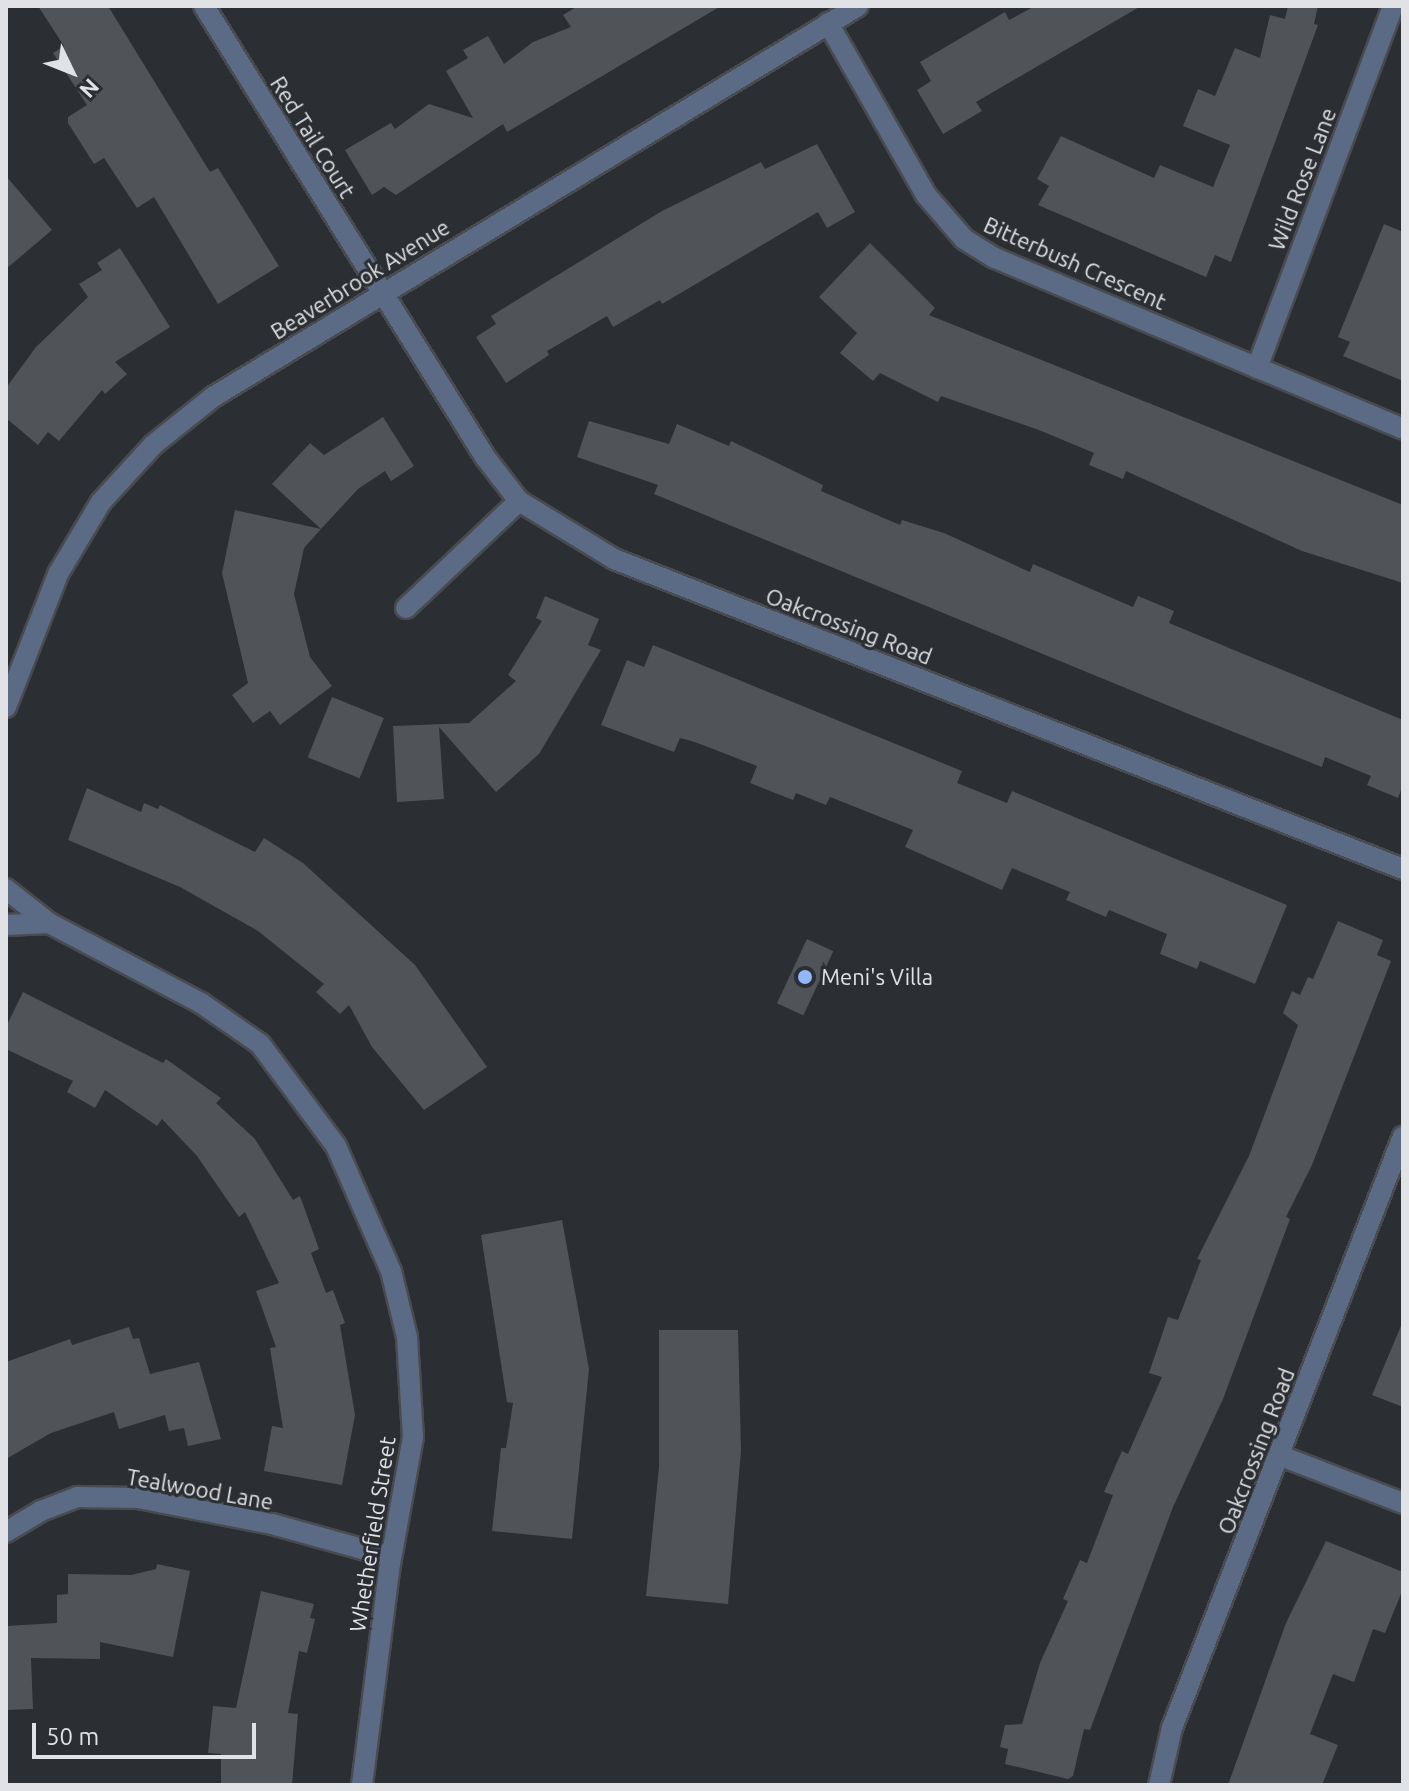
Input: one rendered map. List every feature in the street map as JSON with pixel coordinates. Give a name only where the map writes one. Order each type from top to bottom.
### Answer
[{"type":"street","name":"Red Tail Court","points":[[204,6],[381,293]]},
{"type":"street","name":"Beaverbrook Avenue","points":[[6,707],[58,574],[101,502],[153,445],[213,397],[858,6]]},
{"type":"street","name":"Wild Rose Lane","points":[[1257,368],[1393,6]]},
{"type":"street","name":"Bitterbush Crescent","points":[[828,23],[926,195],[964,239],[995,258],[1403,429]]},
{"type":"street","name":"Oakcrossing Road","points":[[381,293],[519,501],[614,559],[1403,869]]},
{"type":"street","points":[[406,608],[519,501]]},
{"type":"street","name":"Whetherfield Street","points":[[6,889],[49,923],[201,1003],[260,1044],[336,1146],[391,1271],[407,1337],[413,1437],[391,1557],[362,1785]]},
{"type":"street","points":[[6,925],[49,923]]},
{"type":"street","name":"Oakcrossing Road","points":[[1159,1785],[1172,1728],[1281,1456],[1403,1136]]},
{"type":"street","points":[[1281,1456],[1403,1503]]},
{"type":"street","name":"Tealwood Lane","points":[[6,1532],[41,1511],[78,1497],[138,1498],[272,1524],[391,1557]]},
{"type":"building","points":[[38,6],[108,6],[210,172],[218,168],[279,266],[218,304],[154,197],[137,208],[104,158],[94,164],[68,123],[68,117],[87,105],[53,53],[64,46]]},
{"type":"building","points":[[578,6],[721,6],[507,132],[503,124],[396,195],[384,187],[372,195],[345,150],[391,123],[395,129],[429,104],[473,118],[446,71],[468,58],[463,50],[488,36],[504,64],[533,42],[571,27],[563,15]]},
{"type":"building","points":[[1035,6],[1141,6],[976,102],[982,111],[943,134],[917,90],[931,81],[920,62],[1005,12],[1009,20]]},
{"type":"building","points":[[1288,6],[1318,6],[1314,24],[1318,25],[1231,262],[1215,255],[1206,277],[1038,205],[1049,186],[1037,179],[1061,136],[1154,178],[1160,165],[1213,187],[1230,145],[1183,126],[1198,89],[1215,96],[1235,48],[1260,58],[1270,15],[1285,19]]},
{"type":"building","points":[[817,144],[855,212],[827,228],[818,212],[662,304],[660,300],[613,327],[607,316],[547,351],[549,355],[506,383],[476,337],[496,324],[491,316],[662,211],[761,162],[765,169]]},
{"type":"building","points":[[6,176],[52,230],[6,269]]},
{"type":"building","points":[[1384,224],[1403,232],[1403,381],[1343,356],[1350,342],[1338,337]]},
{"type":"building","points":[[870,243],[935,308],[929,315],[1403,505],[1403,583],[1302,551],[1126,471],[1123,479],[1089,465],[1094,453],[1039,430],[941,396],[938,402],[880,373],[873,381],[840,353],[857,333],[819,297]]},
{"type":"building","points":[[120,248],[170,327],[115,362],[127,374],[105,394],[102,390],[59,441],[48,432],[38,445],[6,418],[6,388],[36,347],[88,297],[79,284],[102,270],[97,263]]},
{"type":"building","points":[[383,417],[414,466],[391,481],[385,471],[358,489],[321,529],[272,484],[310,443],[324,455]]},
{"type":"building","points":[[589,421],[669,444],[677,424],[729,446],[731,441],[823,485],[821,491],[900,525],[902,520],[944,533],[1030,572],[1033,564],[1133,607],[1138,596],[1174,611],[1169,623],[1403,720],[1403,785],[1398,798],[1367,785],[1371,776],[1325,757],[1322,767],[654,494],[658,485],[577,457]]},
{"type":"building","points":[[235,510],[321,529],[304,548],[294,594],[310,657],[332,686],[280,725],[270,711],[253,723],[232,695],[248,683],[222,573]]},
{"type":"building","points":[[545,596],[599,619],[588,645],[601,650],[539,754],[496,792],[439,727],[444,799],[397,802],[393,726],[469,723],[516,681],[508,675],[542,621],[536,618]]},
{"type":"building","points":[[653,645],[962,771],[957,783],[1007,803],[1012,791],[1287,905],[1255,984],[1200,961],[1197,969],[1160,954],[1167,934],[1109,910],[1106,917],[1066,900],[1070,892],[1012,868],[1002,890],[905,847],[913,830],[830,797],[826,805],[796,793],[793,800],[750,783],[757,766],[680,738],[674,752],[601,725],[627,660],[644,667]]},
{"type":"building","points":[[332,697],[384,718],[360,778],[308,757]]},
{"type":"building","points":[[87,788],[141,812],[144,803],[158,809],[160,805],[255,852],[264,838],[303,863],[415,965],[487,1067],[424,1110],[372,1047],[349,1005],[340,1014],[316,992],[324,984],[258,931],[180,887],[68,840]]},
{"type":"building","points":[[1338,921],[1383,940],[1377,955],[1391,961],[1312,1165],[1286,1217],[1290,1219],[1223,1399],[1173,1507],[1090,1730],[1084,1729],[1073,1776],[1068,1779],[1005,1764],[1008,1749],[1000,1747],[1005,1725],[1022,1724],[1040,1663],[1068,1601],[1063,1599],[1080,1560],[1087,1563],[1113,1495],[1104,1492],[1122,1451],[1128,1454],[1162,1377],[1149,1373],[1168,1317],[1178,1320],[1201,1260],[1197,1259],[1249,1156],[1298,1025],[1283,1013],[1292,991],[1300,995],[1308,977],[1313,979]]},
{"type":"building","name":"Meni's Villa","points":[[807,939],[833,951],[803,1016],[777,1003]]},
{"type":"building","points":[[23,992],[163,1063],[166,1059],[221,1098],[216,1103],[255,1139],[293,1200],[300,1196],[319,1249],[311,1253],[326,1293],[333,1290],[345,1323],[340,1325],[355,1415],[342,1485],[264,1471],[272,1426],[283,1428],[270,1348],[276,1347],[256,1291],[279,1283],[245,1212],[239,1217],[197,1156],[162,1119],[157,1126],[105,1090],[95,1108],[67,1092],[73,1081],[6,1049],[6,1027]]},
{"type":"building","points":[[562,1220],[589,1369],[572,1539],[492,1531],[501,1448],[506,1448],[513,1403],[507,1402],[481,1235]]},
{"type":"building","points":[[1403,1321],[1403,1407],[1372,1395]]},
{"type":"building","points":[[129,1327],[133,1339],[139,1338],[150,1374],[199,1362],[221,1439],[188,1446],[184,1428],[169,1431],[165,1415],[119,1429],[114,1412],[51,1433],[6,1459],[6,1362],[70,1339],[72,1345]]},
{"type":"building","points":[[659,1330],[738,1330],[741,1451],[728,1604],[646,1596],[659,1467]]},
{"type":"building","points":[[1326,1541],[1403,1572],[1403,1589],[1385,1633],[1373,1629],[1354,1682],[1333,1674],[1310,1734],[1338,1745],[1322,1785],[1228,1785],[1286,1623]]},
{"type":"building","points":[[157,1564],[190,1571],[173,1657],[100,1642],[100,1659],[31,1658],[33,1709],[6,1710],[6,1626],[57,1623],[57,1595],[68,1594],[68,1574],[131,1575],[156,1569]]},
{"type":"building","points":[[261,1591],[314,1604],[310,1618],[315,1619],[307,1653],[299,1651],[288,1713],[298,1714],[292,1785],[221,1785],[221,1754],[208,1753],[213,1706],[236,1708]]},
{"type":"place","name":"Meni's Villa","points":[[805,977]]}]
